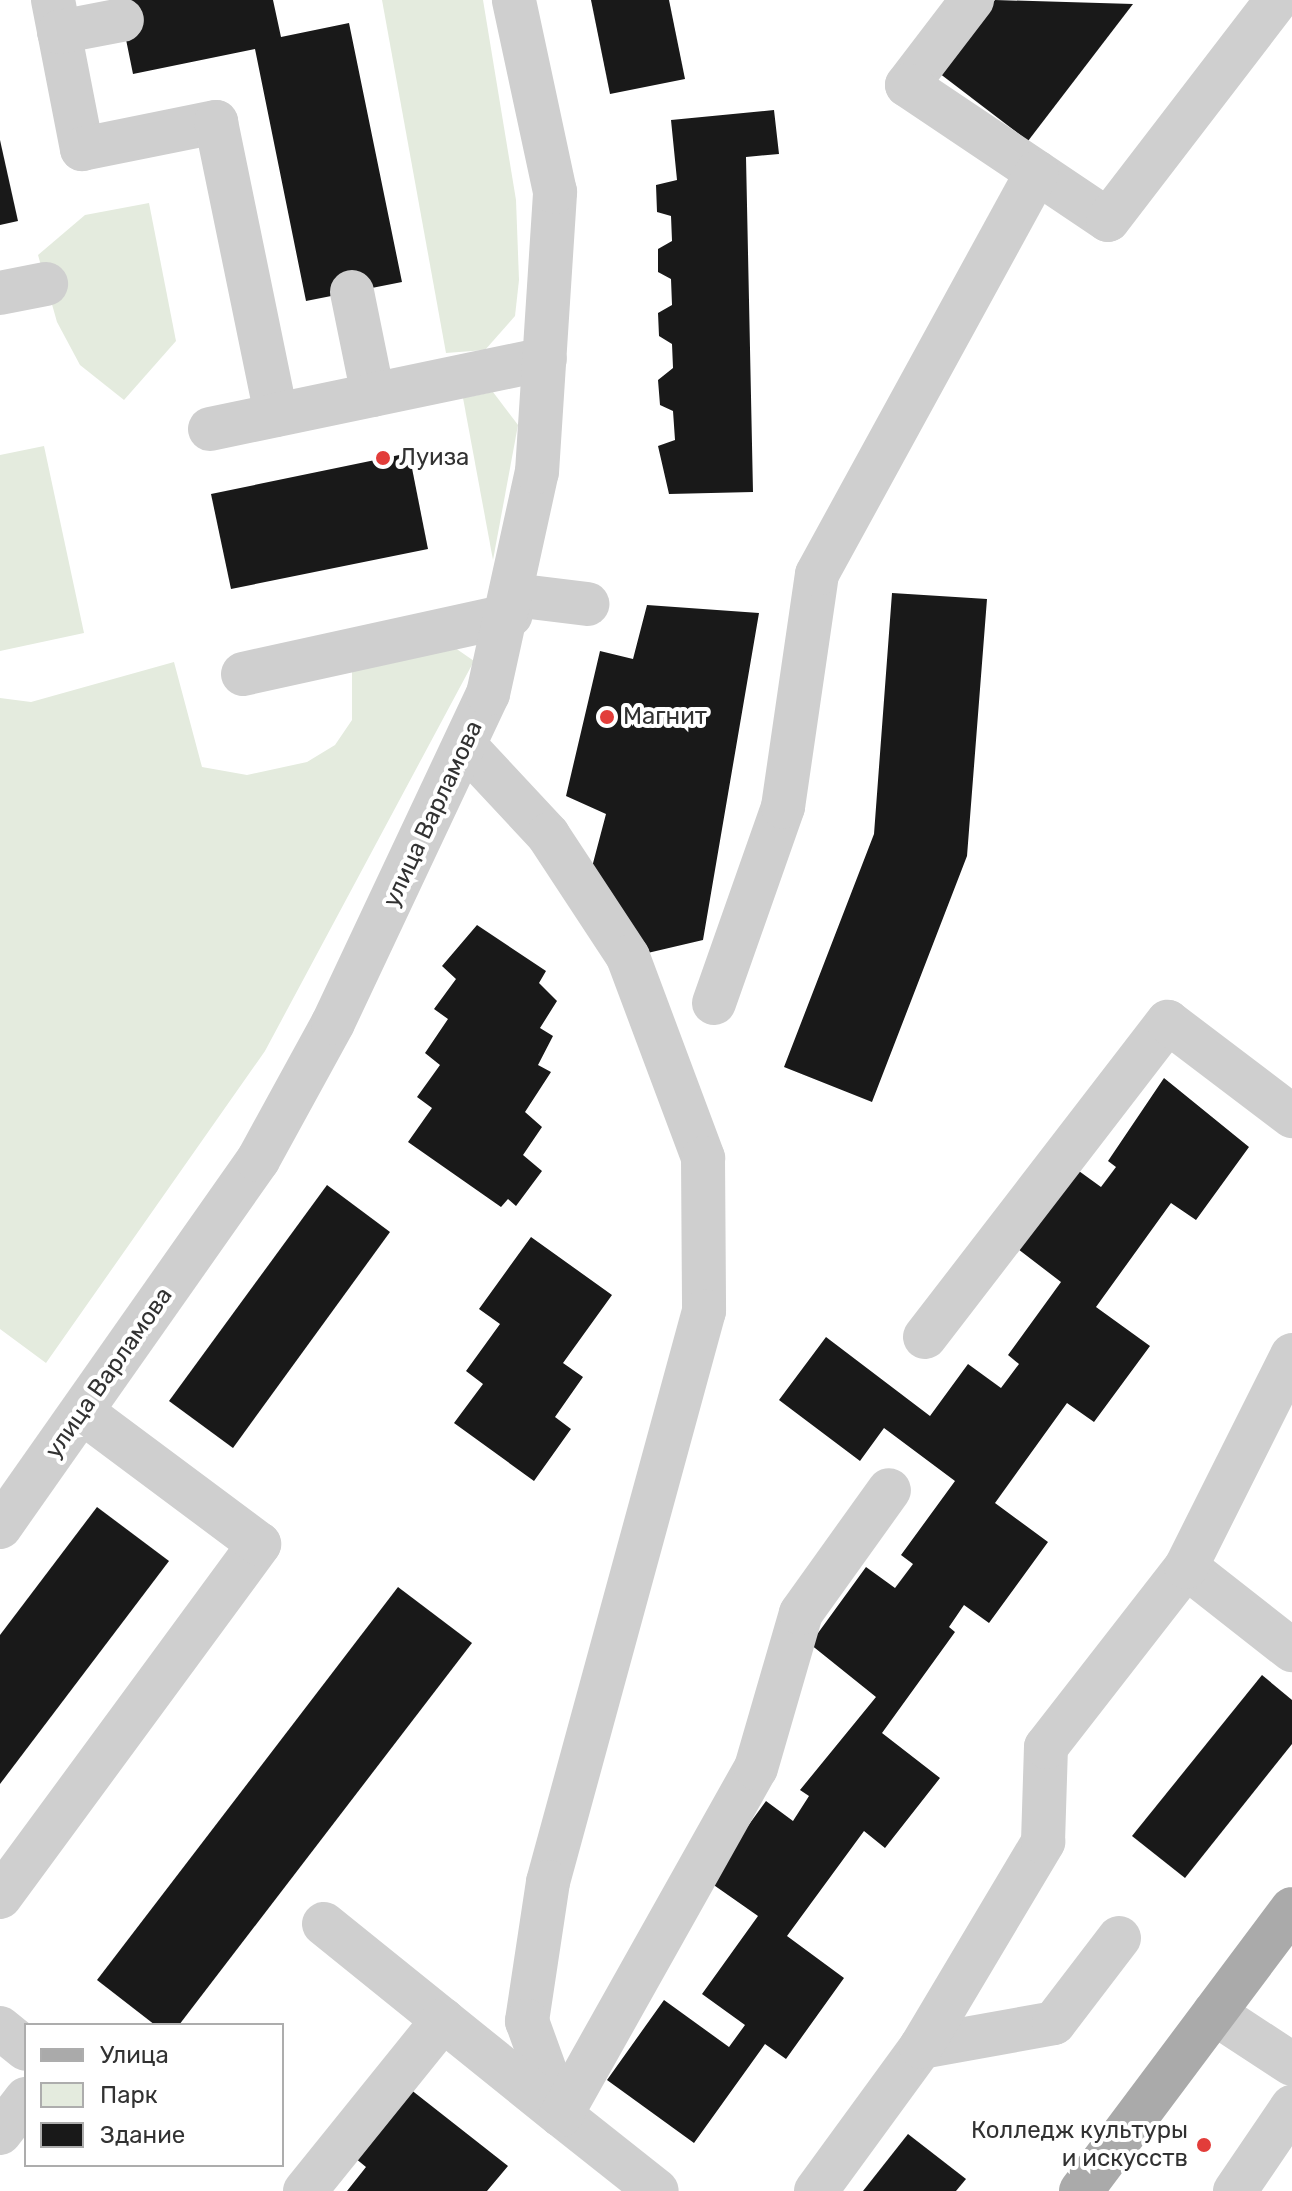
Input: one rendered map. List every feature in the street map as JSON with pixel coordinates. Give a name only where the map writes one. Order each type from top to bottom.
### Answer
[{"type":"main road","points":[[1081,2191],[1292,1909]]},
{"type":"street","name":"улица Варламова","points":[[0,1527],[258,1160],[467,748],[513,605],[537,472],[545,359],[555,192],[514,0]]},
{"type":"street","points":[[972,0],[907,85],[1108,220],[1277,0]]},
{"type":"street","points":[[122,20],[56,16],[82,149],[216,122],[276,415]]},
{"type":"street","points":[[714,1003],[783,807],[817,574],[1037,172]]},
{"type":"street","points":[[0,293],[46,284]]},
{"type":"street","points":[[352,292],[373,395]]},
{"type":"street","points":[[210,429],[545,359]]},
{"type":"street","points":[[243,674],[513,605],[587,604]]},
{"type":"street","points":[[467,748],[520,805],[586,886],[653,1017],[703,1158],[704,1296],[598,1718],[548,1882],[527,2021],[561,2115]]},
{"type":"street","points":[[925,1337],[1168,1022],[1292,1116]]},
{"type":"street","points":[[816,2191],[921,2047],[1043,1842],[1046,1747],[1186,1567],[1292,1355]]},
{"type":"street","points":[[0,1897],[259,1544],[82,1412]]},
{"type":"street","points":[[561,2115],[756,1768],[801,1613],[889,1490]]},
{"type":"street","points":[[1186,1567],[1292,1650]]},
{"type":"street","points":[[324,1924],[657,2191]]},
{"type":"street","points":[[921,2047],[1054,2023],[1119,1938]]},
{"type":"street","points":[[1214,2013],[1292,2064]]},
{"type":"street","points":[[305,2191],[443,2020]]},
{"type":"street","points":[[0,2028],[24,2047]]},
{"type":"street","points":[[0,2133],[24,2102]]},
{"type":"street","points":[[1235,2191],[1292,2107]]},
{"type":"green space","points":[[382,0],[483,0],[516,200],[519,280],[515,316],[485,350],[446,353]]},
{"type":"green space","points":[[149,203],[176,341],[124,400],[80,365],[57,322],[38,255],[85,215]]},
{"type":"green space","points":[[493,392],[518,425],[493,560],[463,398]]},
{"type":"green space","points":[[44,446],[84,633],[0,651],[0,455]]},
{"type":"green space","points":[[448,643],[474,661],[265,1051],[46,1363],[0,1329],[0,698],[31,702],[174,662],[202,767],[247,775],[307,762],[335,745],[352,720],[352,668]]},
{"type":"building","points":[[118,0],[273,0],[281,37],[349,23],[402,282],[306,301],[255,49],[133,74]]},
{"type":"building","points":[[591,0],[669,0],[685,79],[610,94]]},
{"type":"building","points":[[995,0],[1133,4],[1028,141],[939,73]]},
{"type":"building","points":[[774,110],[779,154],[746,157],[753,492],[669,494],[658,446],[675,440],[673,411],[660,405],[658,380],[673,368],[672,344],[659,336],[658,313],[672,305],[671,279],[658,272],[658,249],[672,241],[671,216],[657,212],[656,185],[677,180],[671,120]]},
{"type":"building","points":[[0,140],[18,221],[0,225]]},
{"type":"building","points":[[409,453],[428,549],[231,589],[211,494]]},
{"type":"building","points":[[892,593],[987,599],[967,856],[872,1102],[784,1067],[874,834]]},
{"type":"building","points":[[647,605],[759,613],[703,940],[639,955],[592,867],[606,814],[566,796],[600,651],[633,659]]},
{"type":"building","points":[[477,925],[546,971],[539,983],[557,1001],[540,1028],[553,1036],[538,1065],[551,1072],[525,1112],[542,1127],[523,1155],[542,1171],[516,1206],[508,1199],[501,1207],[408,1142],[432,1108],[417,1097],[440,1065],[425,1053],[448,1019],[434,1009],[456,979],[442,966]]},
{"type":"building","points":[[1164,1078],[1249,1147],[1196,1220],[1171,1203],[1096,1307],[1150,1346],[1094,1422],[1067,1403],[995,1503],[1048,1542],[989,1623],[964,1605],[949,1627],[955,1632],[882,1733],[940,1778],[885,1848],[864,1831],[787,1936],[844,1978],[786,2059],[765,2044],[694,2143],[607,2080],[664,2000],[729,2047],[745,2025],[702,1994],[758,1916],[708,1881],[766,1801],[793,1821],[809,1796],[800,1790],[876,1697],[810,1644],[866,1567],[895,1588],[913,1564],[901,1555],[955,1481],[884,1428],[860,1461],[779,1400],[826,1337],[930,1416],[968,1364],[1001,1388],[1019,1364],[1008,1355],[1061,1282],[1014,1246],[1072,1166],[1101,1187],[1116,1167],[1108,1161]]},
{"type":"building","points":[[327,1185],[390,1232],[233,1448],[169,1401]]},
{"type":"building","points":[[531,1237],[612,1295],[563,1363],[583,1377],[555,1417],[571,1429],[534,1481],[454,1423],[483,1384],[466,1371],[500,1324],[479,1309]]},
{"type":"building","points":[[97,1507],[169,1561],[0,1784],[0,1635]]},
{"type":"building","points":[[398,1587],[472,1643],[181,2023],[152,2023],[97,1980]]},
{"type":"building","points":[[1262,1675],[1292,1700],[1292,1744],[1185,1878],[1132,1836]]},
{"type":"building","points":[[410,2089],[508,2166],[487,2191],[347,2191],[366,2167],[355,2158]]},
{"type":"building","points":[[908,2134],[966,2179],[956,2191],[863,2191]]},
{"type":"place","name":"Луиза","points":[[383,458]]},
{"type":"place","name":"Магнит","points":[[607,717]]},
{"type":"place","name":"Колледж культуры и искусств","points":[[1204,2145]]}]
